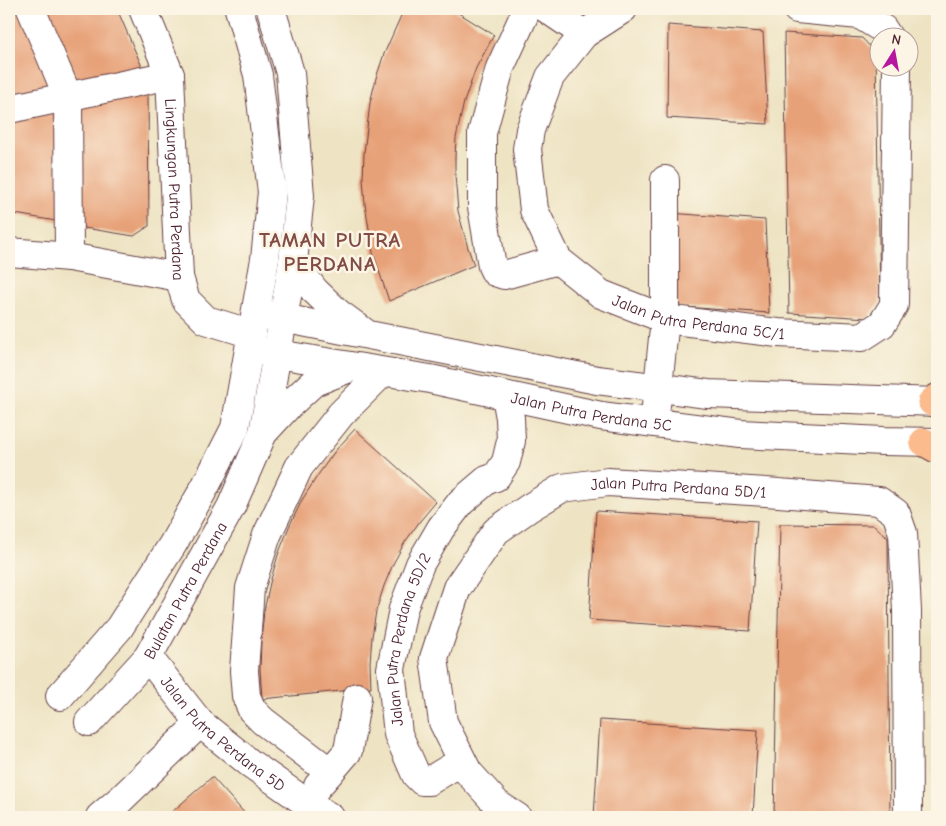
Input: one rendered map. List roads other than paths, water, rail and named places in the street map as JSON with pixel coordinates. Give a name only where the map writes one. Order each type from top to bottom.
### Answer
[{"type":"street","points":[[31,9],[68,97],[69,257]]},
{"type":"street","name":"Lingkungan Putra Perdana","points":[[143,9],[170,75],[179,277],[186,300],[206,320],[252,332]]},
{"type":"street","name":"Bulatan Putra Perdana","points":[[239,9],[258,75],[272,192],[265,259],[235,428],[173,544],[118,628],[118,644],[122,652],[131,656],[148,657],[232,507],[262,433],[293,262],[300,196],[290,73],[271,9]]},
{"type":"street","points":[[527,9],[500,68],[482,133],[482,207],[492,266],[495,272],[504,275],[558,260]]},
{"type":"street","points":[[547,9],[584,34]]},
{"type":"street","name":"Jalan Putra Perdana 5C/1","points":[[623,9],[584,34],[550,77],[530,130],[528,149],[534,210],[558,260],[601,294],[665,319],[778,332],[862,336],[882,324],[894,305],[897,78]]},
{"type":"street","points":[[797,9],[860,15],[880,28]]},
{"type":"street","points":[[9,109],[170,75]]},
{"type":"street","points":[[654,423],[665,319],[665,180]]},
{"type":"street","points":[[9,252],[69,257],[179,277]]},
{"type":"street","points":[[293,262],[314,290],[338,313],[370,336]]},
{"type":"street","name":"Jalan Putra Perdana 5C","points":[[933,444],[741,434],[601,416],[430,379],[276,355],[252,332],[283,319],[597,380],[657,388],[708,394],[936,401]]},
{"type":"street","points":[[262,433],[314,382],[353,367]]},
{"type":"street","points":[[330,772],[263,721],[252,710],[246,696],[244,671],[250,588],[267,535],[299,467],[342,414],[383,372]]},
{"type":"street","name":"Jalan Putra Perdana 5D/2","points":[[462,761],[429,780],[422,780],[416,775],[398,734],[391,670],[403,609],[420,564],[440,528],[461,502],[487,480],[496,477],[506,462],[511,441],[510,418],[506,396]]},
{"type":"street","name":"Jalan Putra Perdana 5D/1","points":[[517,817],[496,804],[468,772],[462,761],[443,722],[434,658],[457,588],[496,532],[562,488],[608,482],[879,501],[896,513],[903,533],[907,611],[908,817]]},
{"type":"street","points":[[60,696],[118,628]]},
{"type":"street","points":[[89,722],[148,657]]},
{"type":"street","name":"Jalan Putra Perdana 5D","points":[[148,657],[200,723],[251,764],[300,810],[330,817]]},
{"type":"street","points":[[300,810],[348,751],[357,697]]},
{"type":"street","points":[[100,817],[200,723]]},
{"type":"district","name":"TAMAN PUTRA PERDANA","points":[[330,252]]}]
